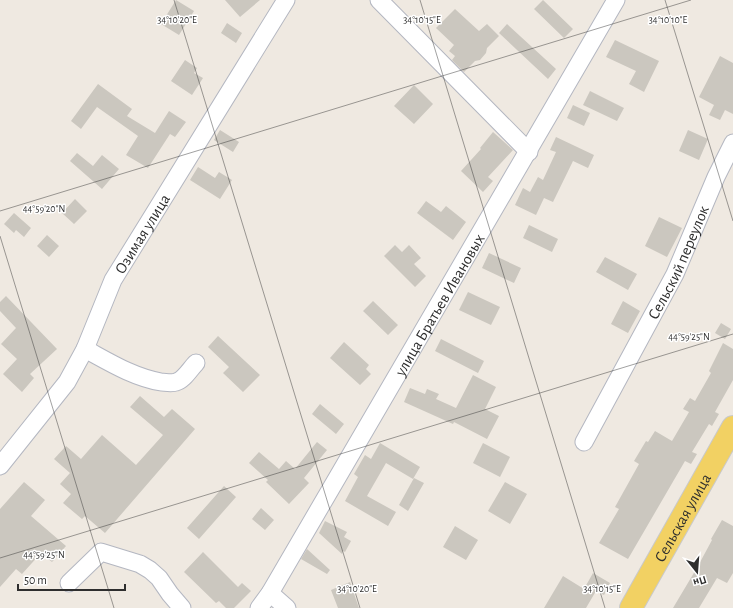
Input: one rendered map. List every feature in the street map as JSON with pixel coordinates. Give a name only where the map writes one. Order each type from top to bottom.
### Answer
[{"type":"main road","name":"Сельская улица","points":[[630,608],[733,427]]},
{"type":"street","name":"Озимая улица","points":[[0,466],[67,382],[85,349],[113,280],[286,0]]},
{"type":"street","points":[[379,0],[528,152]]},
{"type":"street","name":"улица Братьев Ивановых","points":[[259,608],[270,593],[616,0]]},
{"type":"street","name":"Сельский переулок","points":[[584,442],[675,274],[716,177],[733,144]]},
{"type":"street","points":[[85,349],[132,374],[149,380],[169,383],[182,379],[196,363]]},
{"type":"street","points":[[69,583],[101,552],[140,564],[150,570],[159,578],[182,608]]},
{"type":"street","points":[[270,593],[287,608]]},
{"type":"building","points":[[176,0],[194,11],[179,35],[161,24]]},
{"type":"building","points":[[225,0],[260,0],[240,17]]},
{"type":"building","points":[[543,0],[573,29],[564,38],[534,9]]},
{"type":"building","points":[[455,9],[479,31],[487,24],[499,36],[487,48],[486,53],[480,60],[475,61],[464,72],[452,60],[455,56],[449,51],[454,45],[436,28]]},
{"type":"building","points":[[227,23],[242,33],[236,43],[221,33]]},
{"type":"building","points":[[507,24],[556,69],[548,79],[499,33]]},
{"type":"building","points":[[615,40],[659,61],[644,92],[629,84],[636,71],[606,57]]},
{"type":"building","points":[[720,56],[733,63],[733,114],[725,110],[720,120],[709,115],[714,105],[699,97]]},
{"type":"building","points":[[185,60],[197,68],[194,73],[203,78],[192,95],[171,81]]},
{"type":"building","points":[[98,84],[132,109],[127,116],[155,133],[169,111],[186,122],[175,137],[170,134],[148,168],[126,155],[138,136],[97,107],[81,129],[71,121]]},
{"type":"building","points":[[414,85],[433,104],[414,124],[394,106]]},
{"type":"building","points":[[590,91],[624,108],[617,121],[583,105]]},
{"type":"building","points":[[573,105],[590,113],[584,126],[567,118]]},
{"type":"building","points":[[220,130],[239,142],[233,152],[214,140]]},
{"type":"building","points":[[688,130],[708,139],[699,160],[679,151]]},
{"type":"building","points":[[493,132],[513,150],[488,177],[493,181],[483,192],[461,171],[481,149],[480,148]]},
{"type":"building","points":[[556,137],[594,155],[588,168],[573,161],[553,202],[544,198],[536,215],[515,205],[523,188],[530,192],[538,177],[543,180],[556,152],[550,150]]},
{"type":"building","points":[[77,153],[93,166],[102,155],[119,169],[102,189],[70,161]]},
{"type":"building","points":[[198,167],[215,178],[219,172],[232,180],[220,199],[190,180]]},
{"type":"building","points":[[75,199],[87,211],[74,224],[62,213]]},
{"type":"building","points":[[426,201],[441,212],[446,206],[466,222],[453,240],[417,213]]},
{"type":"building","points":[[14,213],[31,228],[24,237],[16,230],[14,233],[4,224]]},
{"type":"building","points":[[659,217],[682,228],[667,257],[645,246]]},
{"type":"building","points":[[529,225],[558,239],[552,252],[523,238]]},
{"type":"building","points":[[47,235],[59,246],[49,257],[37,246]]},
{"type":"building","points":[[395,245],[402,252],[409,245],[421,258],[414,264],[426,276],[415,287],[384,256]]},
{"type":"building","points":[[489,253],[521,268],[514,283],[482,268]]},
{"type":"building","points":[[605,257],[637,274],[628,290],[596,272]]},
{"type":"building","points":[[468,292],[500,307],[491,325],[459,310]]},
{"type":"building","points":[[6,296],[57,349],[30,374],[34,378],[22,392],[3,374],[17,359],[1,344],[16,328],[0,311],[0,302]]},
{"type":"building","points":[[373,301],[398,325],[388,335],[363,311]]},
{"type":"building","points":[[623,301],[640,311],[628,333],[611,324]]},
{"type":"building","points":[[721,323],[731,329],[725,339],[715,333]]},
{"type":"building","points":[[218,336],[260,375],[243,392],[223,373],[229,367],[208,347]]},
{"type":"building","points":[[441,339],[484,361],[478,373],[435,351]]},
{"type":"building","points":[[344,342],[369,365],[366,369],[371,374],[360,385],[330,358]]},
{"type":"building","points":[[723,343],[733,349],[733,380],[715,412],[719,414],[712,426],[709,424],[692,452],[697,454],[691,464],[685,461],[628,559],[599,543],[619,509],[615,507],[639,464],[634,461],[646,441],[648,442],[655,431],[672,441],[689,412],[683,409],[690,398],[695,401],[711,373],[709,371]]},
{"type":"building","points":[[473,375],[496,387],[485,409],[499,416],[487,439],[454,422],[453,424],[404,402],[410,388],[425,394],[427,389],[439,394],[436,399],[456,408]]},
{"type":"building","points":[[140,396],[164,417],[172,409],[195,429],[105,533],[85,516],[82,519],[63,503],[71,494],[60,484],[70,473],[54,459],[66,446],[81,459],[102,435],[136,465],[163,435],[130,407]]},
{"type":"building","points":[[320,404],[344,424],[336,434],[312,414]]},
{"type":"building","points":[[317,442],[327,450],[304,478],[309,483],[289,504],[266,482],[268,480],[249,463],[259,452],[279,469],[286,461],[295,469]]},
{"type":"building","points":[[380,443],[420,467],[413,479],[386,463],[367,496],[396,512],[388,526],[345,501],[358,477],[354,474],[365,455],[371,459]]},
{"type":"building","points":[[483,443],[510,457],[500,477],[473,463]]},
{"type":"building","points":[[414,478],[424,483],[408,511],[399,505]]},
{"type":"building","points":[[24,482],[45,500],[31,516],[66,546],[52,562],[41,553],[22,574],[16,569],[0,587],[0,509]]},
{"type":"building","points":[[505,482],[527,494],[510,524],[488,511]]},
{"type":"building","points":[[224,486],[236,497],[199,539],[187,528]]},
{"type":"building","points":[[261,508],[274,520],[265,530],[252,519]]},
{"type":"building","points":[[722,520],[733,526],[733,573],[727,583],[717,578],[699,608],[673,608],[698,566]]},
{"type":"building","points":[[325,521],[347,532],[344,537],[351,541],[345,552],[343,551],[342,554],[319,533]]},
{"type":"building","points":[[455,526],[478,540],[466,560],[443,547]]},
{"type":"building","points":[[307,549],[330,570],[327,574],[301,559]]},
{"type":"building","points":[[203,552],[238,587],[242,583],[251,591],[234,608],[226,608],[219,601],[216,603],[184,572]]},
{"type":"building","points":[[593,573],[610,583],[604,595],[596,591],[586,608],[544,608],[563,576],[584,589]]},
{"type":"building","points":[[350,582],[359,608],[338,608],[331,590]]}]
